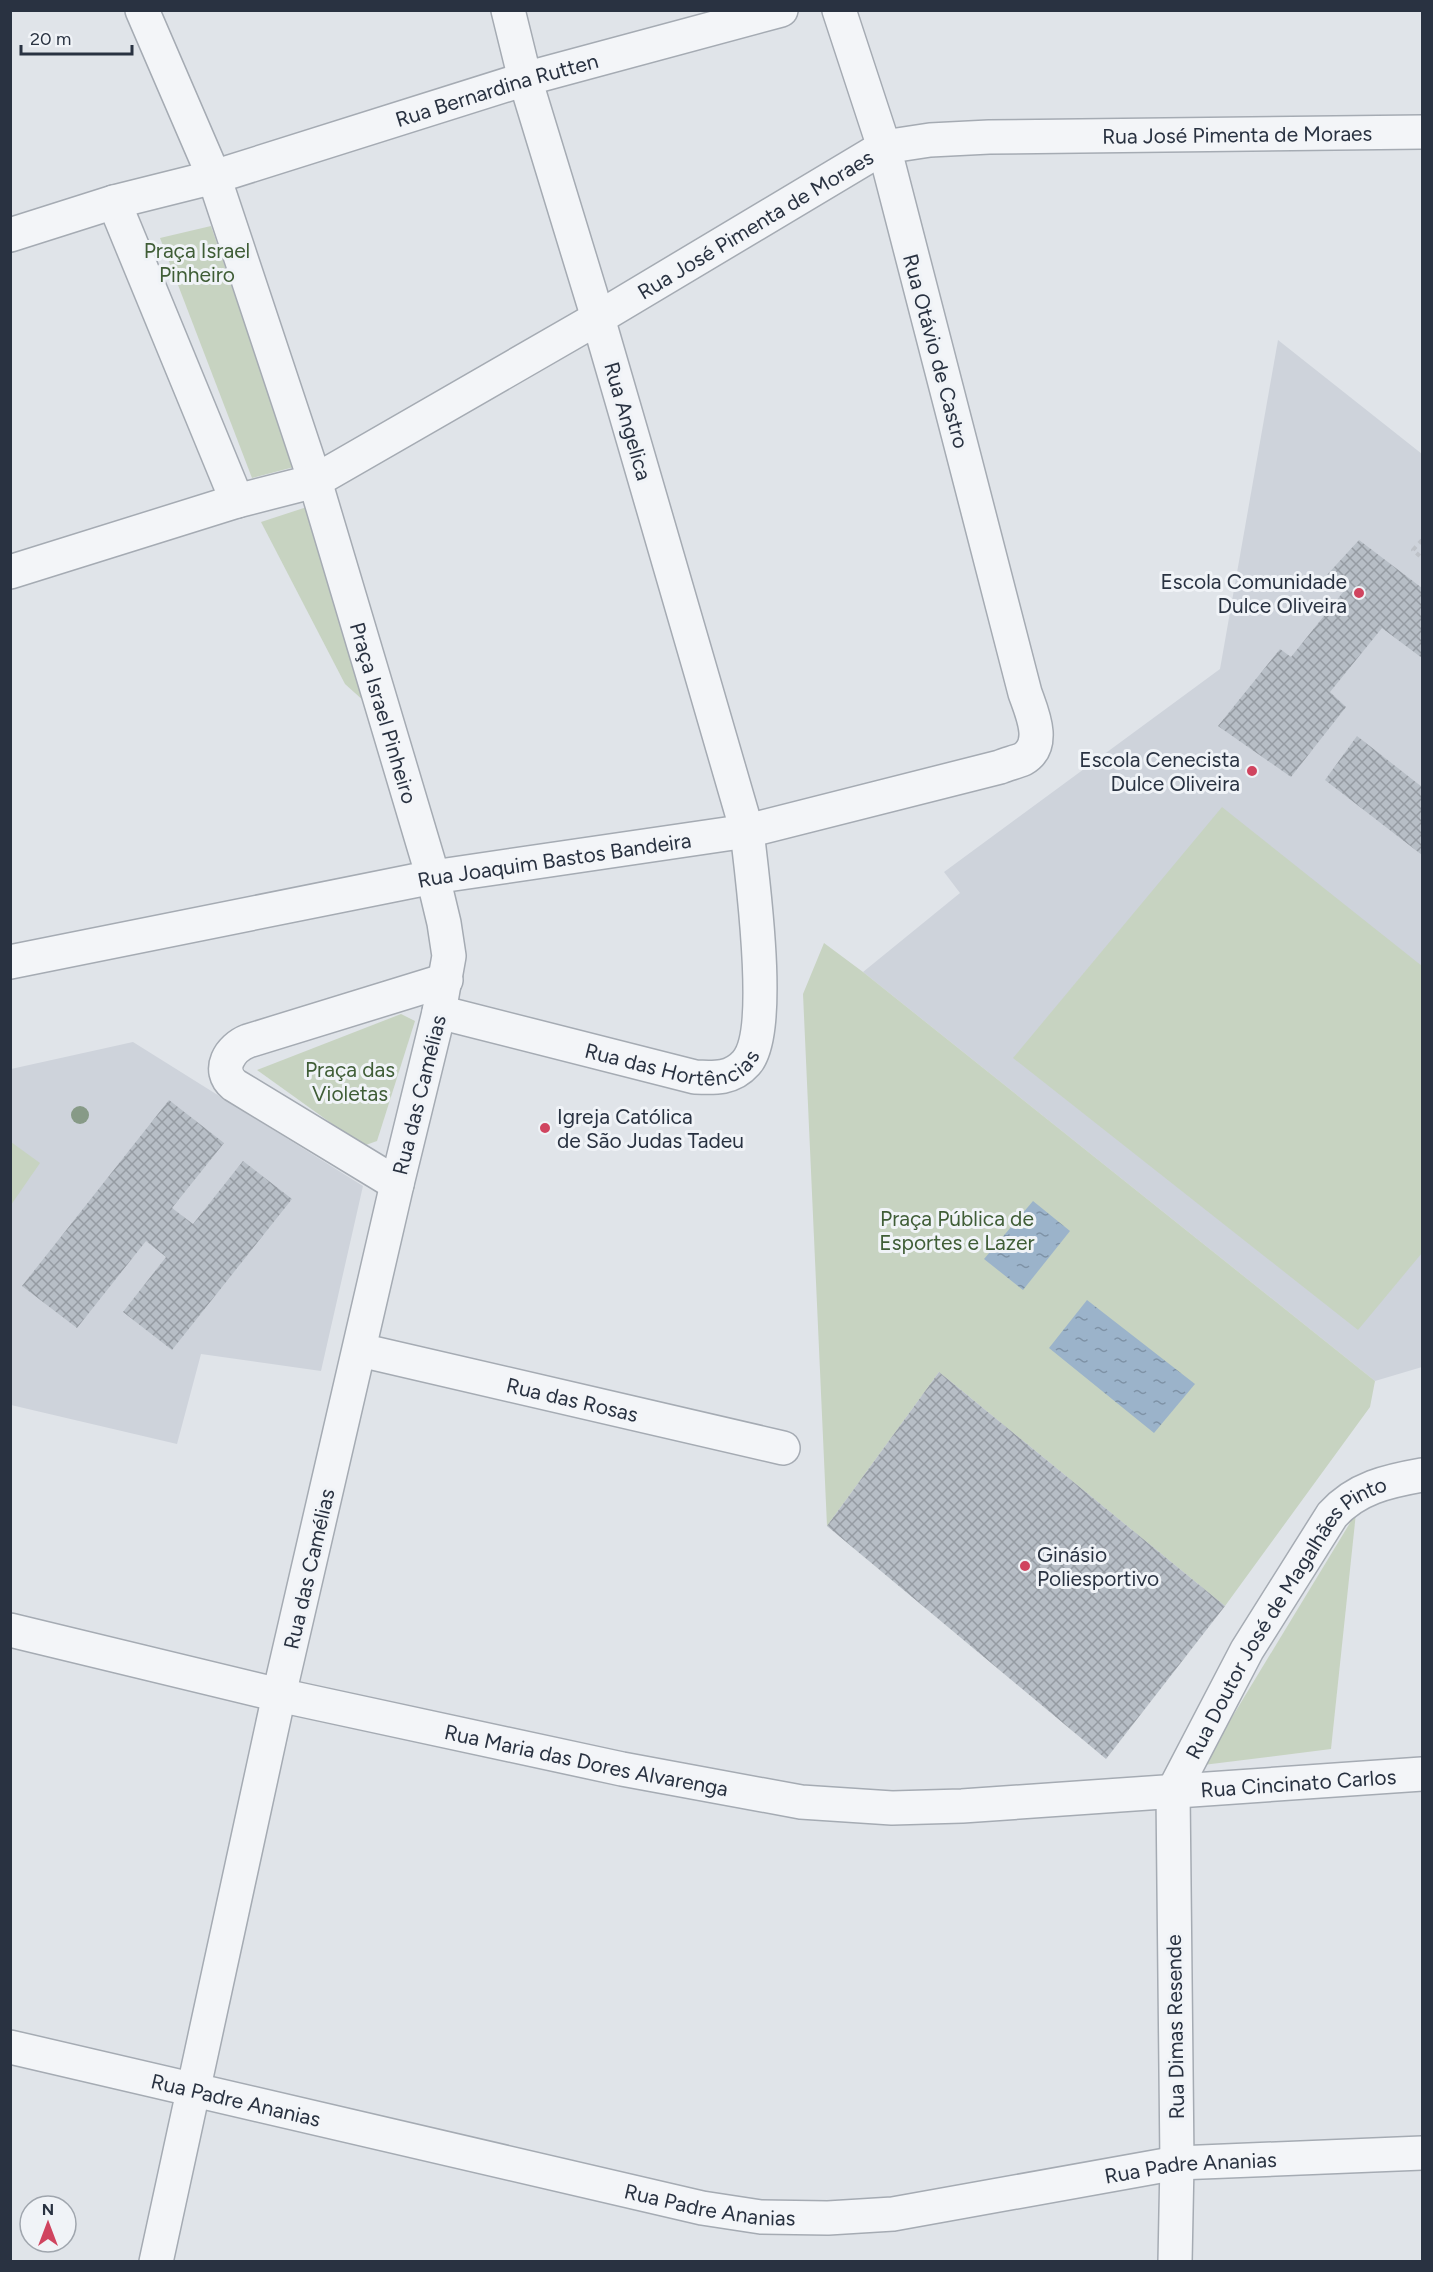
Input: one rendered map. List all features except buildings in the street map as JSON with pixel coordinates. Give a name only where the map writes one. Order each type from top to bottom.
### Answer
[{"type":"street","name":"Praça Israel Pinheiro","points":[[142,10],[214,177],[315,481],[432,877]]},
{"type":"street","name":"Rua Angelica","points":[[508,10],[525,79],[598,318],[747,831]]},
{"type":"street","name":"Rua Bernardina Rutten","points":[[214,177],[525,79],[781,10]]},
{"type":"street","name":"Rua Otávio de Castro","points":[[839,10],[884,147],[1025,693]]},
{"type":"street","name":"Rua José Pimenta de Moraes","points":[[315,481],[598,318],[884,147],[930,140],[989,137],[1422,132]]},
{"type":"street","points":[[10,235],[114,202],[214,177]]},
{"type":"street","points":[[114,202],[237,501]]},
{"type":"street","points":[[10,572],[237,501],[315,481]]},
{"type":"street","name":"Rua Joaquim Bastos Bandeira","points":[[10,962],[432,877],[747,831],[1000,767],[1024,758],[1032,750],[1036,732],[1035,720],[1025,693]]},
{"type":"street","name":"Rua das Hortências","points":[[439,1012],[695,1077],[720,1078],[736,1073],[748,1062],[755,1047],[760,1009],[756,919],[747,831]]},
{"type":"street","name":"Rua das Camélias","points":[[156,2262],[279,1695],[446,980],[449,956],[444,923],[432,877]]},
{"type":"street","points":[[397,1184],[234,1085],[229,1081],[225,1066],[230,1054],[240,1044],[446,980]]},
{"type":"street","name":"Rua das Rosas","points":[[360,1350],[783,1448]]},
{"type":"street","name":"Rua Doutor José de Magalhães Pinto","points":[[1173,1792],[1246,1650],[1332,1515],[1343,1503],[1360,1492],[1392,1480],[1422,1474]]},
{"type":"street","name":"Rua Maria das Dores Alvarenga","points":[[10,1630],[279,1695],[622,1769],[801,1802],[892,1808],[962,1806],[1173,1792]]},
{"type":"street","name":"Rua Cincinato Carlos","points":[[1173,1792],[1422,1774]]},
{"type":"street","name":"Rua Dimas Resende","points":[[1173,1792],[1177,2163],[1175,2262]]},
{"type":"street","name":"Rua Padre Ananias","points":[[10,2047],[702,2208],[761,2217],[828,2218],[893,2214],[1177,2163],[1422,2153]]},
{"type":"path","points":[[1422,540],[1413,550],[1422,558]]},
{"type":"shaded area","name":"Escola Cenecista Dulce Oliveira","points":[[1278,340],[1422,454],[1422,1367],[1375,1381],[863,972],[960,893],[944,872],[1220,669]]},
{"type":"shaded area","points":[[133,1042],[363,1186],[321,1371],[201,1354],[177,1444],[11,1405],[11,1069]]},
{"type":"green space","name":"Praça Israel Pinheiro","points":[[211,226],[294,467],[252,478],[160,238]]},
{"type":"green space","points":[[313,505],[365,702],[345,684],[261,522]]},
{"type":"green space","points":[[1222,807],[1422,966],[1422,1253],[1358,1330],[1013,1058]]},
{"type":"green space","name":"Praça Pública de Esportes e Lazer","points":[[824,943],[1375,1381],[1370,1407],[1225,1606],[939,1372],[827,1526],[803,994]]},
{"type":"green space","name":"Praça das Violetas","points":[[401,1014],[415,1021],[377,1141],[363,1146],[257,1070]]},
{"type":"green space","points":[[11,1142],[40,1163],[11,1205]]},
{"type":"green space","points":[[1356,1513],[1331,1749],[1203,1765]]},
{"type":"water","points":[[1033,1201],[1070,1231],[1023,1290],[984,1259]]},
{"type":"water","points":[[1087,1300],[1195,1384],[1154,1433],[1049,1348]]},
{"type":"place","name":"Escola Comunidade Dulce Oliveira","points":[[1359,593]]},
{"type":"place","name":"Escola Cenecista Dulce Oliveira","points":[[1252,771]]},
{"type":"place","name":"Igreja Católica de São Judas Tadeu","points":[[545,1128]]},
{"type":"place","name":"Ginásio Poliesportivo","points":[[1025,1566]]}]
